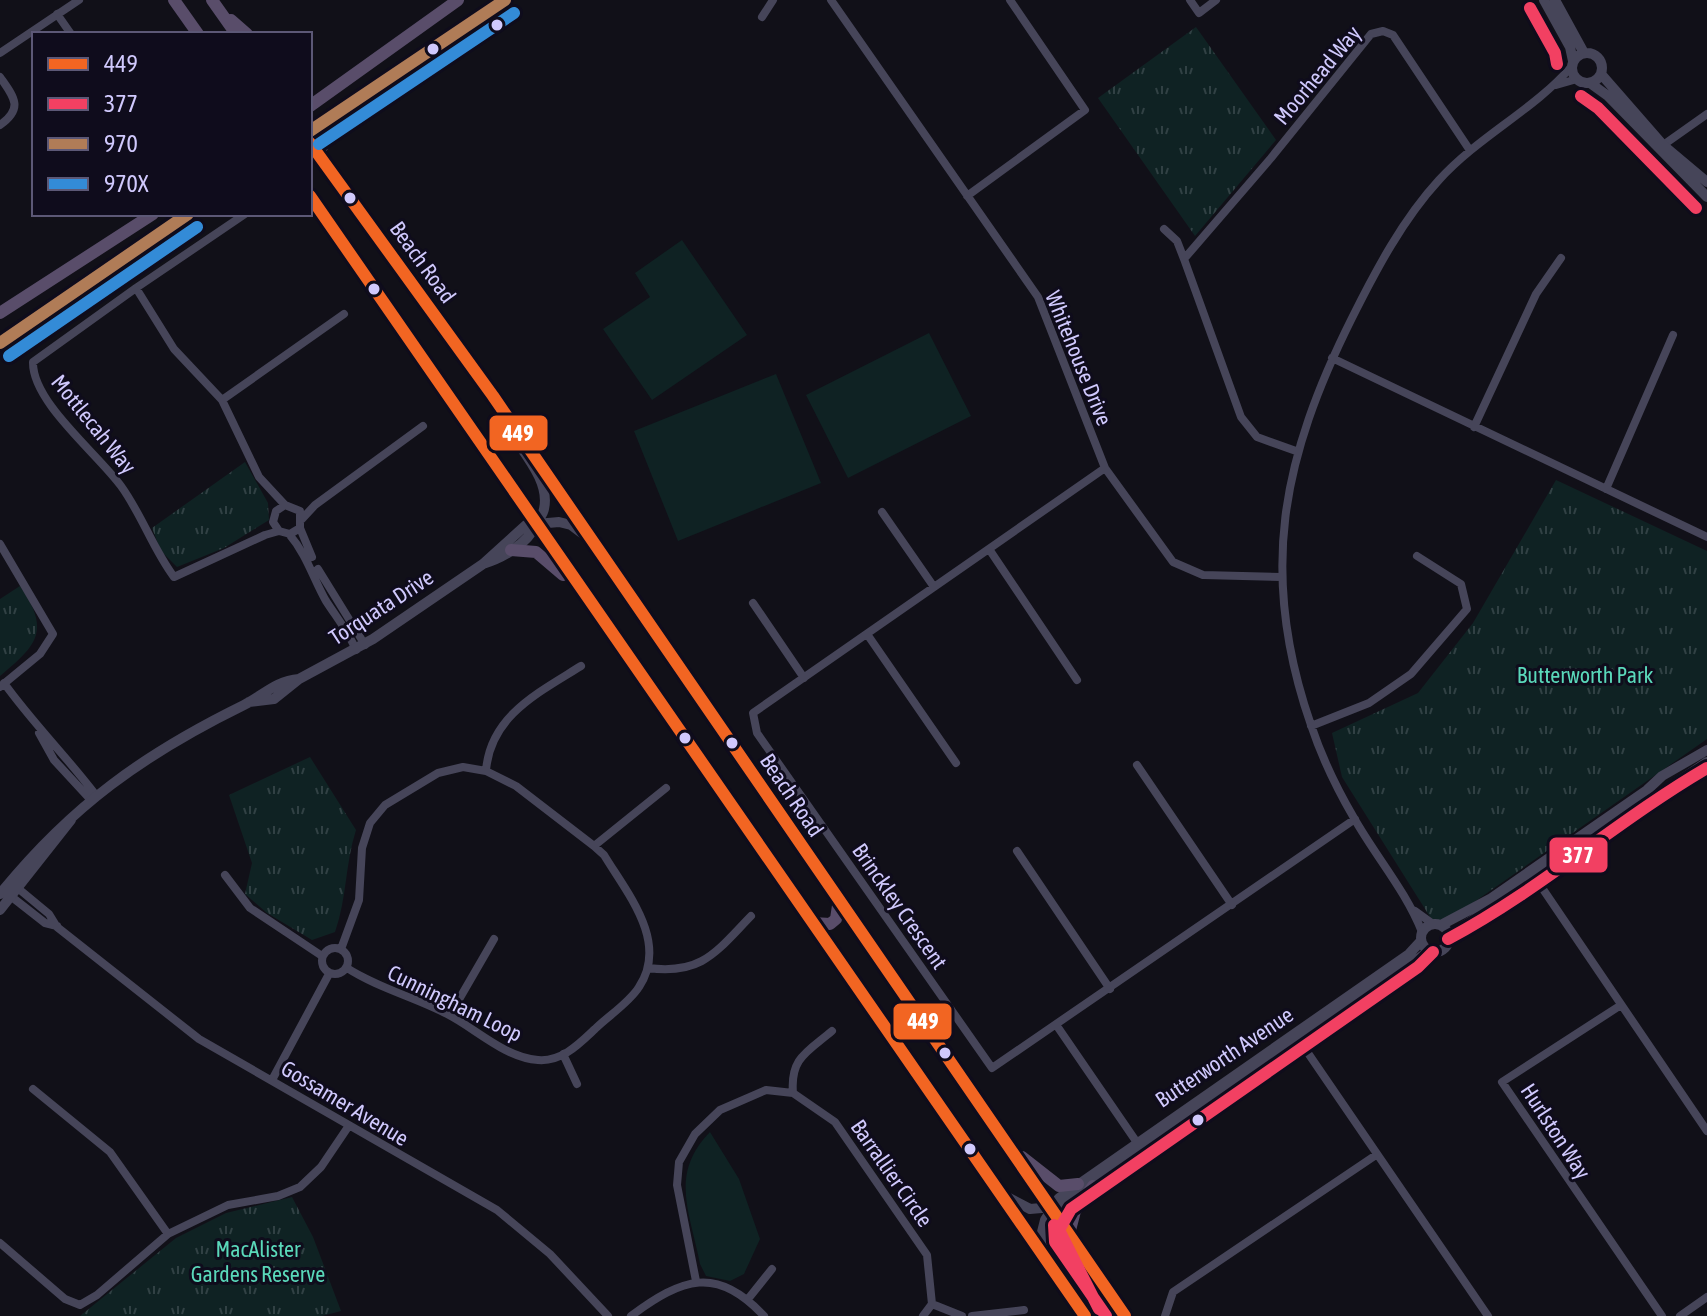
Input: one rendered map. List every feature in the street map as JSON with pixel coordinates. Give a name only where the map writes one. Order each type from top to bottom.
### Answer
[{"type":"main road","points":[[174,0],[197,32]]},
{"type":"main road","points":[[212,0],[235,32]]},
{"type":"main road","points":[[313,102],[458,0]]},
{"type":"main road","points":[[312,130],[505,0]]},
{"type":"main road","points":[[222,13],[245,32]]},
{"type":"main road","points":[[314,148],[339,120],[399,79],[440,45]]},
{"type":"main road","name":"Beach Road","points":[[314,148],[498,403],[1125,1316]]},
{"type":"main road","points":[[312,199],[1085,1316]]},
{"type":"main road","points":[[312,210],[343,241]]},
{"type":"main road","points":[[0,313],[150,216]]},
{"type":"main road","points":[[0,343],[185,216]]},
{"type":"main road","points":[[511,550],[530,550],[544,557],[597,613]]},
{"type":"main road","points":[[813,923],[824,926],[836,919],[839,899]]},
{"type":"main road","points":[[1008,1144],[1059,1186],[1078,1184]]},
{"type":"main road","points":[[1069,1234],[1075,1211],[1093,1186]]},
{"type":"street","points":[[0,53],[79,0]]},
{"type":"street","points":[[762,17],[773,0]]},
{"type":"street","name":"Whitehouse Drive","points":[[831,0],[1038,297],[1105,468],[1173,562],[1203,575],[1281,577]]},
{"type":"street","points":[[967,196],[1085,110],[1010,0]]},
{"type":"street","points":[[1190,0],[1199,13],[1216,0]]},
{"type":"street","points":[[1544,0],[1570,47],[1577,79]]},
{"type":"street","points":[[1555,0],[1572,26],[1584,53]]},
{"type":"street","points":[[57,14],[70,32]]},
{"type":"street","name":"Moorhead Way","points":[[1184,259],[1371,34],[1383,31],[1393,35],[1469,149]]},
{"type":"street","points":[[1429,951],[1414,910],[1355,819],[1330,773],[1290,659],[1281,577],[1283,531],[1296,451],[1332,358],[1393,243],[1437,182],[1469,149],[1555,85],[1584,53],[1593,54],[1600,60],[1601,74],[1660,147],[1707,182]]},
{"type":"street","points":[[1590,83],[1601,74]]},
{"type":"street","points":[[0,77],[14,96],[15,106],[12,116],[0,125]]},
{"type":"street","points":[[1555,85],[1577,79],[1590,83],[1608,96],[1707,197]]},
{"type":"street","points":[[1660,147],[1707,114]]},
{"type":"street","points":[[242,216],[136,288],[174,349],[222,400],[259,477],[271,493],[285,505],[315,505]]},
{"type":"street","points":[[1164,229],[1177,241],[1241,417],[1257,437],[1296,451]]},
{"type":"street","points":[[1474,427],[1536,294],[1561,258]]},
{"type":"street","name":"Mottlecah Way","points":[[136,288],[39,356],[33,362],[32,375],[67,426],[122,487],[157,554],[174,577],[279,531]]},
{"type":"street","points":[[222,400],[344,314]]},
{"type":"street","points":[[1606,489],[1673,335]]},
{"type":"street","points":[[1332,358],[1707,537]]},
{"type":"street","points":[[498,403],[503,423],[539,478],[544,512],[536,525]]},
{"type":"street","points":[[289,534],[315,505],[423,426]]},
{"type":"street","name":"Brinckley Crescent","points":[[1105,468],[753,713],[757,733],[992,1068],[1355,819]]},
{"type":"street","points":[[265,535],[276,511],[271,493]]},
{"type":"street","points":[[276,511],[285,505]]},
{"type":"street","points":[[296,507],[320,574],[343,604],[360,647]]},
{"type":"street","points":[[882,512],[934,587]]},
{"type":"street","points":[[536,525],[551,521],[571,525],[593,542]]},
{"type":"street","points":[[273,522],[279,531],[289,534],[308,559],[326,600],[360,647]]},
{"type":"street","name":"Torquata Drive","points":[[0,910],[8,890],[92,797],[184,734],[249,702],[268,688],[299,679],[360,647],[483,564],[511,550],[533,534],[536,525],[526,525],[483,564]]},
{"type":"street","points":[[0,544],[53,634],[40,654],[2,685],[37,729],[54,760],[92,797]]},
{"type":"street","points":[[989,549],[1077,680]]},
{"type":"street","points":[[1311,726],[1369,703],[1411,674],[1467,609],[1461,584],[1417,556]]},
{"type":"street","points":[[753,603],[804,678]]},
{"type":"street","points":[[867,634],[956,763]]},
{"type":"street","points":[[486,771],[488,751],[496,730],[581,666]]},
{"type":"street","points":[[1414,910],[1449,936],[1533,876],[1662,776],[1707,750]]},
{"type":"street","points":[[1437,925],[1533,876],[1707,762]]},
{"type":"street","points":[[1137,765],[1232,905]]},
{"type":"street","points":[[341,949],[359,900],[362,848],[370,823],[385,805],[438,773],[463,767],[486,771],[516,786],[604,855],[647,927],[648,968],[638,989],[563,1054],[577,1084]]},
{"type":"street","points":[[594,846],[666,788]]},
{"type":"street","points":[[1017,851],[1110,989]]},
{"type":"street","points":[[225,875],[250,908],[322,956],[329,974]]},
{"type":"street","points":[[1533,876],[1707,1131]]},
{"type":"street","name":"Gossamer Avenue","points":[[8,890],[49,914],[57,927],[199,1039],[497,1210],[550,1254],[608,1316]]},
{"type":"street","points":[[648,968],[677,971],[697,967],[751,916]]},
{"type":"street","name":"Butterworth Avenue","points":[[1298,1038],[1409,954],[1422,937],[1437,925]]},
{"type":"street","name":"Butterworth Avenue","points":[[1052,1209],[1059,1198],[1078,1184],[1429,951],[1442,951],[1449,936]]},
{"type":"street","points":[[450,1015],[494,939]]},
{"type":"street","points":[[322,956],[327,950],[341,949]]},
{"type":"street","points":[[272,1080],[329,974],[347,968],[349,961],[341,949]]},
{"type":"street","name":"Cunningham Loop","points":[[347,968],[378,986],[450,1015],[513,1053],[537,1060],[563,1054]]},
{"type":"street","name":"Hurlston Way","points":[[1621,1005],[1502,1082],[1662,1316]]},
{"type":"street","points":[[1057,1026],[1139,1146]]},
{"type":"street","points":[[696,1281],[677,1185],[679,1162],[695,1134],[720,1110],[766,1090],[793,1093],[791,1073],[798,1059],[832,1031]]},
{"type":"street","points":[[1298,1038],[1488,1316]]},
{"type":"street","points":[[33,1089],[110,1152],[131,1177],[168,1234]]},
{"type":"street","name":"Barrallier Circle","points":[[793,1093],[835,1122],[927,1255],[932,1304]]},
{"type":"street","points":[[0,1243],[65,1299],[80,1305],[97,1295],[168,1234],[228,1205],[278,1196],[300,1187],[321,1167],[348,1127]]},
{"type":"street","name":"Butterworth Avenue","points":[[1052,1209],[1064,1206],[1093,1186],[1139,1146]]},
{"type":"street","points":[[1165,1316],[1173,1292],[1376,1155]]},
{"type":"street","points":[[1001,1193],[1030,1209],[1052,1209],[1042,1232],[1065,1274],[1073,1297]]},
{"type":"street","points":[[748,1299],[772,1269]]},
{"type":"street","points":[[631,1316],[653,1300],[696,1281],[726,1286],[748,1299],[764,1316]]},
{"type":"street","points":[[1680,1316],[1707,1297]]},
{"type":"street","points":[[923,1316],[932,1304],[962,1316]]},
{"type":"street","points":[[972,1316],[1024,1310]]},
{"type":"green space","points":[[1196,27],[1276,140],[1195,236],[1098,98]]},
{"type":"green space","points":[[682,240],[747,335],[652,400],[603,329],[650,297],[635,273]]},
{"type":"green space","points":[[929,333],[971,416],[848,478],[806,395]]},
{"type":"green space","points":[[776,374],[821,483],[678,541],[634,431]]},
{"type":"green space","points":[[245,462],[268,503],[269,520],[224,548],[177,567],[161,551],[152,528]]},
{"type":"green space","name":"Butterworth Park","points":[[1556,480],[1707,551],[1707,739],[1437,928],[1342,777],[1332,733],[1418,693],[1473,623]]},
{"type":"green space","points":[[20,586],[35,615],[36,636],[23,655],[0,676],[0,599]]},
{"type":"green space","points":[[310,757],[356,830],[335,932],[312,940],[267,913],[245,894],[252,863],[229,795]]},
{"type":"green space","points":[[710,1132],[739,1179],[760,1239],[744,1274],[730,1281],[706,1276],[700,1264],[688,1210],[686,1179],[690,1163]]},
{"type":"green space","name":"MacAlister Gardens Reserve","points":[[292,1197],[313,1237],[341,1311],[322,1316],[80,1316],[176,1238],[226,1213]]},
{"type":"transit line","name":"970","points":[[312,130],[505,0]]},
{"type":"transit line","name":"377","points":[[1530,8],[1555,53],[1557,64]]},
{"type":"transit line","name":"970X","points":[[319,144],[514,13]]},
{"type":"transit line","name":"377","points":[[1581,96],[1598,108],[1696,208]]},
{"type":"transit line","name":"449","points":[[312,146],[493,396],[1125,1316]]},
{"type":"transit line","name":"449","points":[[312,199],[1085,1316]]},
{"type":"transit line","name":"970","points":[[0,343],[185,216]]},
{"type":"transit line","name":"970X","points":[[9,356],[197,227]]},
{"type":"transit line","name":"377","points":[[1448,939],[1515,899],[1707,768]]},
{"type":"transit line","name":"377","points":[[1099,1309],[1059,1230],[1071,1209],[1418,967],[1433,952]]},
{"type":"transit line","name":"377","points":[[1054,1225],[1055,1242],[1106,1316]]}]
